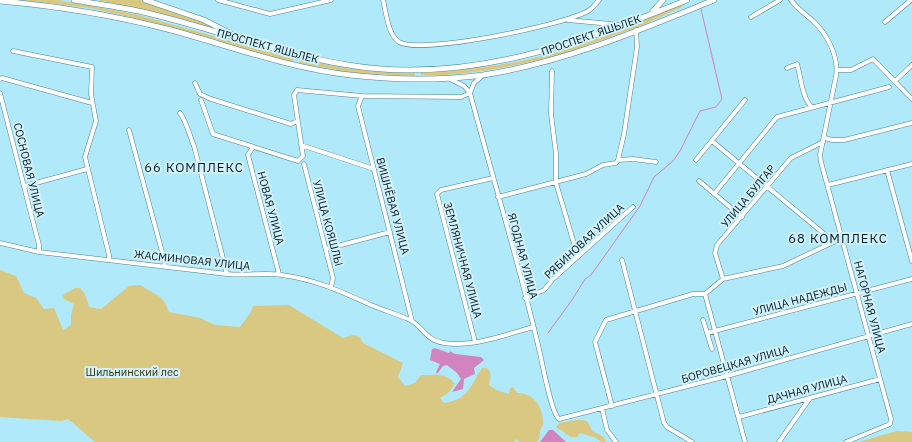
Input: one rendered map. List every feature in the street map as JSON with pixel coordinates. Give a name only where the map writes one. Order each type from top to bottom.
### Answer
[{"type":"main road","name":"ПРОСПЕКТ ЯШЬЛЕК","points":[[74,0],[143,12],[244,41],[350,66],[423,69],[464,66],[524,56],[584,39],[687,0]]},
{"type":"main road","points":[[145,0],[204,20],[244,41]]},
{"type":"main road","points":[[644,16],[657,8],[663,0]]},
{"type":"main road","name":"ПРОСПЕКТ ЯШЬЛЕК","points":[[0,2],[68,8],[111,16],[168,29],[291,65],[350,75],[393,78],[447,79],[483,75],[550,60],[683,13],[714,0]]},
{"type":"main road","points":[[681,2],[686,5],[683,13]]},
{"type":"main road","points":[[291,65],[296,63],[297,60],[295,54]]},
{"type":"main road","points":[[422,78],[417,74],[423,69]]},
{"type":"street","points":[[218,0],[270,14],[331,0]]},
{"type":"street","points":[[383,0],[394,36],[399,42],[407,44],[453,42],[496,36],[587,12],[599,0]]},
{"type":"street","points":[[751,17],[780,0]]},
{"type":"street","name":"НАГОРНАЯ УЛИЦА","points":[[792,0],[801,12],[818,26],[833,52],[837,70],[821,162],[858,293],[891,419],[890,424],[846,442]]},
{"type":"street","points":[[885,22],[911,0]]},
{"type":"street","points":[[565,19],[621,25]]},
{"type":"street","points":[[618,160],[624,134],[637,47],[636,30]]},
{"type":"street","points":[[13,51],[92,67],[92,103],[96,121],[86,149],[85,157],[109,260]]},
{"type":"street","points":[[837,70],[851,70],[874,59],[912,98]]},
{"type":"street","points":[[787,68],[797,64],[809,104],[812,107]]},
{"type":"street","points":[[895,81],[912,64]]},
{"type":"street","points":[[552,71],[551,114],[556,154],[556,183],[578,256]]},
{"type":"street","points":[[201,100],[213,134],[298,161],[303,156],[294,95],[297,90],[301,89],[362,96],[461,97],[470,93],[474,83],[483,75]]},
{"type":"street","points":[[0,80],[2,78],[92,103]]},
{"type":"street","points":[[447,79],[457,81],[470,93]]},
{"type":"street","points":[[195,82],[200,94],[211,100],[291,124],[297,122]]},
{"type":"street","points":[[714,194],[774,119],[812,107],[889,87]]},
{"type":"street","name":"СОСНОВАЯ УЛИЦА","points":[[0,93],[25,186],[39,245],[39,252]]},
{"type":"street","name":"ЯГОДНАЯ УЛИЦА","points":[[470,93],[534,327],[555,414],[562,419]]},
{"type":"street","name":"ВИШНЁВАЯ УЛИЦА","points":[[362,96],[358,106],[412,321]]},
{"type":"street","points":[[696,160],[745,100]]},
{"type":"street","points":[[180,113],[184,118],[186,129],[194,146],[228,274]]},
{"type":"street","points":[[824,140],[844,140],[912,123]]},
{"type":"street","points":[[129,130],[164,259],[164,266]]},
{"type":"street","points":[[712,140],[834,242]]},
{"type":"street","name":"УЛИЦА БУЛГАР","points":[[723,279],[715,253],[716,249],[791,158],[824,140]]},
{"type":"street","points":[[301,145],[374,169]]},
{"type":"street","name":"НОВАЯ УЛИЦА","points":[[253,147],[248,155],[279,274]]},
{"type":"street","points":[[498,197],[586,174],[602,165],[616,163],[618,160],[633,159],[656,162]]},
{"type":"street","name":"УЛИЦА КОЯШЛЫ","points":[[304,164],[333,278],[331,287]]},
{"type":"street","points":[[828,186],[912,164]]},
{"type":"street","points":[[25,186],[87,169]]},
{"type":"street","points":[[887,170],[912,261]]},
{"type":"street","name":"ЗЕМЛЯНИЧНАЯ УЛИЦА","points":[[475,342],[437,194],[441,190],[493,178]]},
{"type":"street","points":[[698,181],[742,217]]},
{"type":"street","name":"РЯБИНОВАЯ УЛИЦА","points":[[525,298],[544,290],[553,279],[633,207]]},
{"type":"street","points":[[326,249],[390,232]]},
{"type":"street","points":[[612,406],[595,342],[606,320],[693,294],[705,294],[723,279],[784,266],[842,238]]},
{"type":"street","name":"ЖАСМИНОВАЯ УЛИЦА","points":[[0,243],[39,252],[246,276],[279,274],[331,287],[412,321],[425,335],[437,341],[454,344],[475,342],[534,327]]},
{"type":"street","points":[[622,260],[665,425],[692,442]]},
{"type":"street","name":"УЛИЦА НАДЕЖДЫ","points":[[707,333],[912,279]]},
{"type":"street","points":[[705,294],[745,442]]},
{"type":"street","points":[[703,320],[712,349]]},
{"type":"street","name":"БОРОВЕЦКАЯ УЛИЦА","points":[[562,419],[727,376],[912,324]]},
{"type":"street","name":"ДАЧНАЯ УЛИЦА","points":[[739,418],[880,379]]},
{"type":"street","points":[[779,442],[810,398]]},
{"type":"street","points":[[602,408],[607,430],[616,442]]},
{"type":"green space","points":[[20,0],[58,0],[135,14],[294,59],[291,62],[134,18],[90,8]]},
{"type":"green space","points":[[97,0],[141,0],[157,7],[204,22],[226,33],[156,13]]},
{"type":"green space","points":[[682,5],[682,7],[638,27],[555,57],[490,70],[447,75],[421,75],[421,72],[488,67],[554,53]]},
{"type":"green space","points":[[300,60],[352,69],[415,73],[415,76],[352,73],[299,63]]},
{"type":"green space","name":"Шильнинский лес","points":[[0,270],[16,276],[24,293],[36,298],[44,309],[54,308],[63,330],[71,325],[71,315],[74,304],[64,299],[63,295],[75,288],[80,288],[85,294],[89,307],[101,309],[129,286],[140,285],[160,297],[165,303],[169,312],[200,318],[215,325],[240,327],[251,312],[253,306],[289,305],[343,338],[353,335],[360,337],[363,343],[403,363],[398,377],[405,386],[415,383],[421,375],[440,375],[448,378],[455,384],[448,393],[440,398],[444,403],[458,399],[468,391],[482,368],[486,368],[490,371],[489,385],[496,390],[509,394],[510,388],[513,387],[517,393],[528,395],[537,402],[543,418],[539,439],[537,442],[520,442],[516,439],[514,442],[95,442],[68,419],[61,421],[0,417]]},
{"type":"green space","points":[[583,420],[587,422],[592,431],[604,437],[606,442],[601,442],[596,438],[580,433],[577,437],[571,437],[556,427],[559,423]]},
{"type":"green space","points":[[897,431],[912,432],[912,442],[858,442]]},
{"type":"shaded area","points":[[435,348],[449,353],[450,351],[455,354],[481,357],[484,360],[474,368],[475,374],[464,379],[463,389],[452,392],[461,379],[457,373],[447,365],[443,366],[437,374],[436,372],[440,364],[430,360],[432,349]]},
{"type":"shaded area","points":[[549,430],[553,430],[566,442],[540,442]]},
{"type":"waterway","points":[[548,333],[585,279],[591,275],[640,206],[654,177],[673,161],[680,151],[700,111],[716,107],[722,99],[701,9]]},
{"type":"district","name":"66 КОМПЛЕКС","points":[[194,167]]},
{"type":"district","name":"68 КОМПЛЕКС","points":[[838,238]]}]
